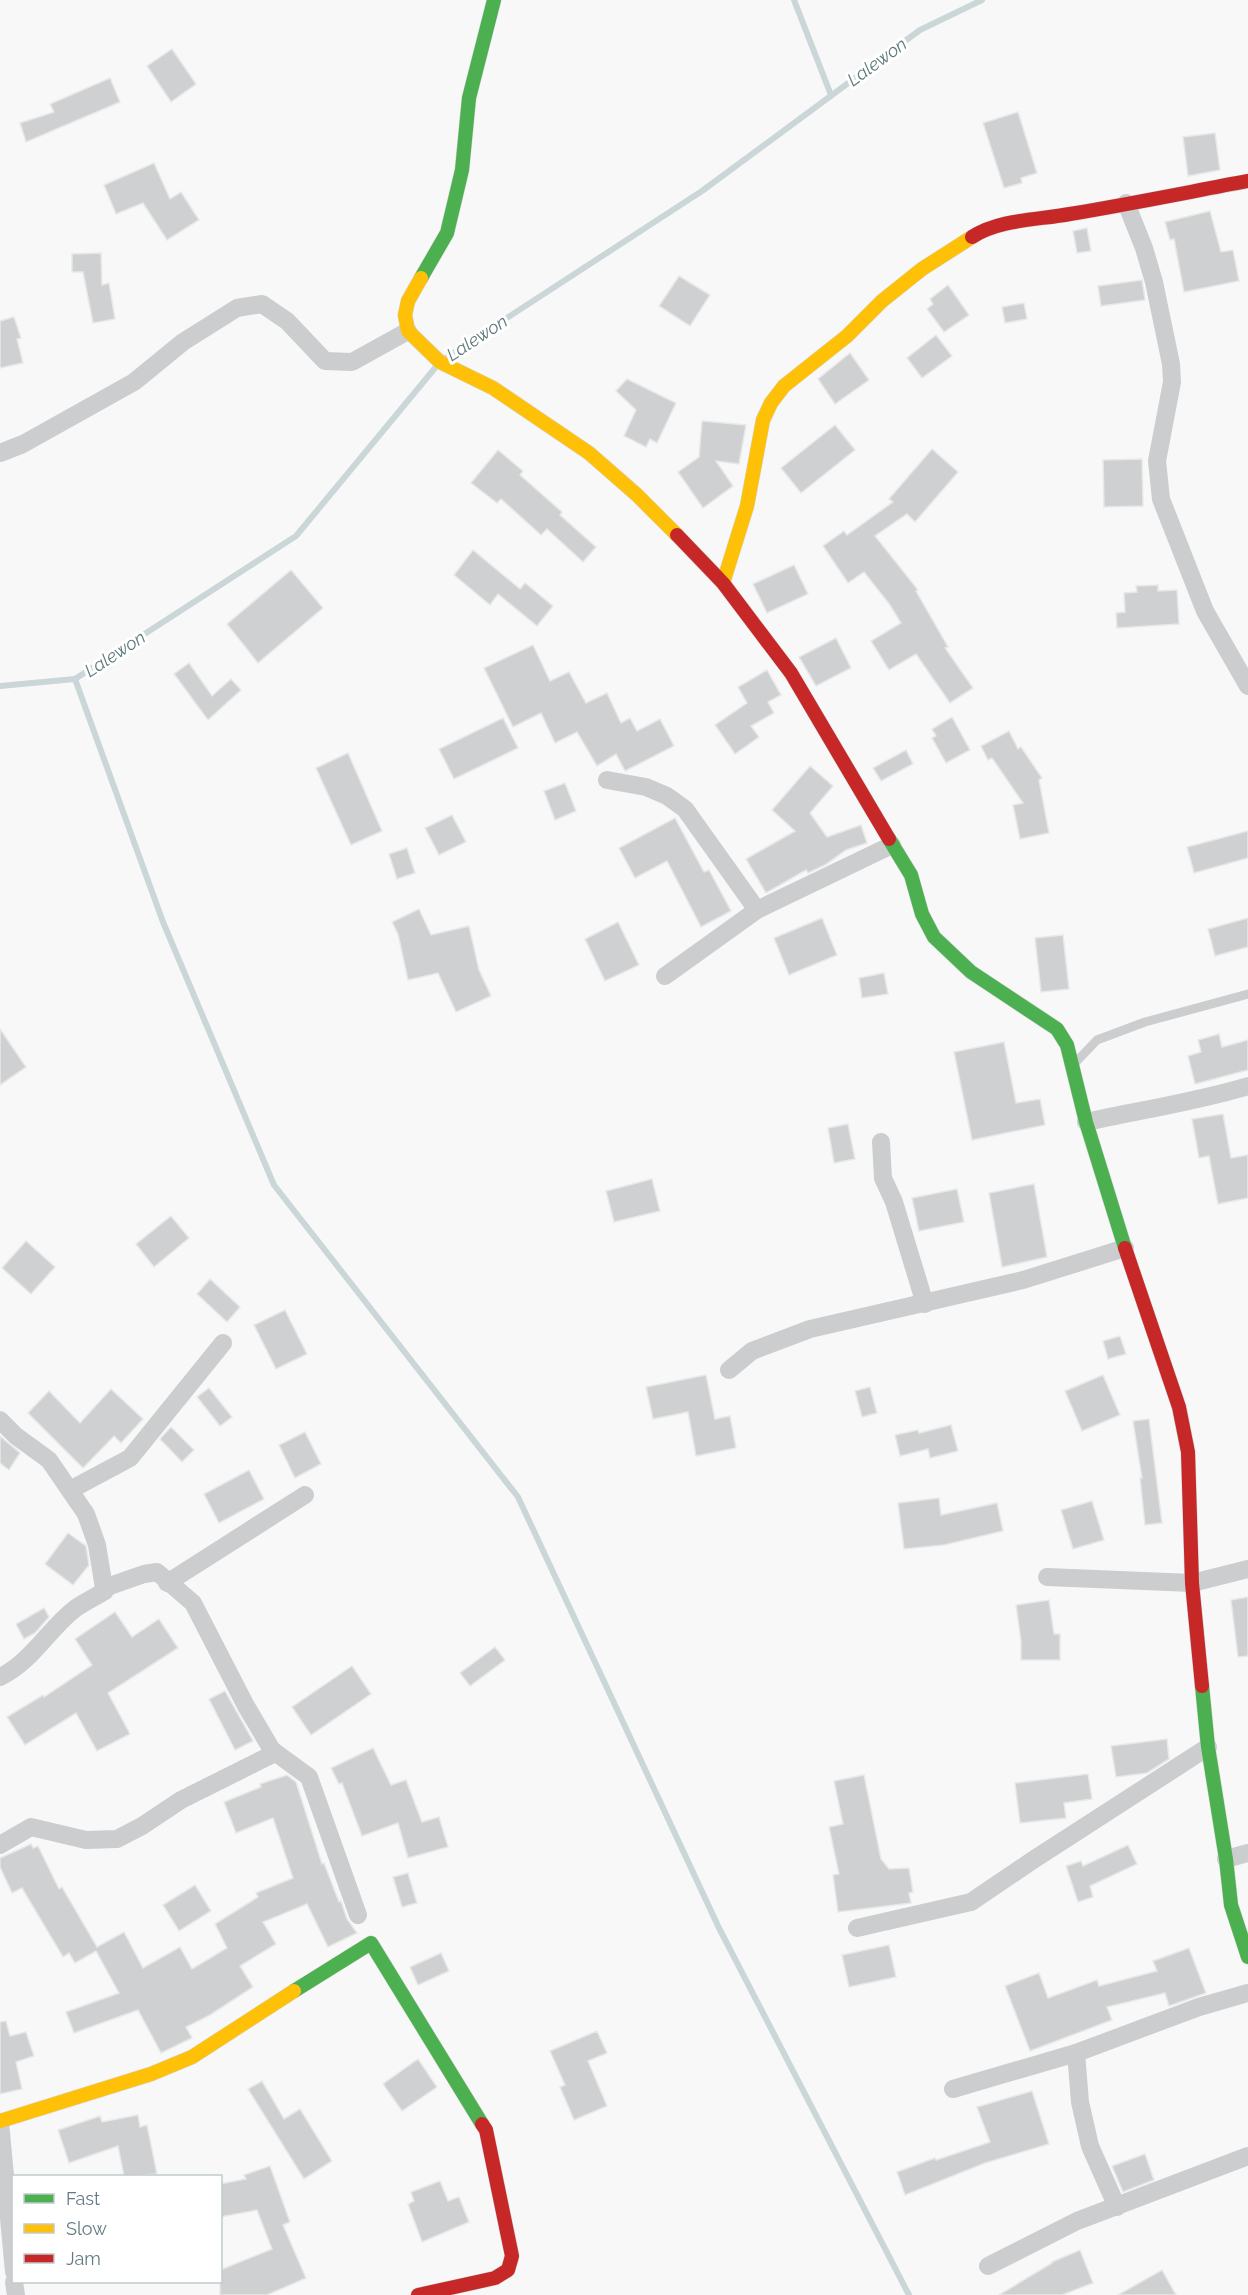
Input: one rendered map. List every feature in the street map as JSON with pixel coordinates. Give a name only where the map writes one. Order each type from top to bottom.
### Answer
[{"type":"street","points":[[494,0],[469,98],[462,170],[447,233],[408,301],[405,315],[408,331],[440,362],[494,388],[589,453],[637,495],[723,584],[791,673],[912,875],[922,914],[934,937],[971,972],[1027,1011],[1058,1029],[1067,1045],[1086,1122],[1125,1248],[1179,1407],[1189,1464],[1192,1583],[1208,1747],[1231,1905],[1248,1957]]},
{"type":"street","points":[[723,584],[747,506],[763,420],[771,403],[784,386],[847,336],[882,301],[922,269],[979,232],[1004,224],[1067,215],[1248,181]]},
{"type":"street","points":[[1126,203],[1144,248],[1154,282],[1171,364],[1172,382],[1157,461],[1161,499],[1205,611],[1248,686]]},
{"type":"street","points":[[0,453],[23,444],[134,382],[183,342],[237,308],[262,304],[287,321],[325,361],[352,362],[408,331]]},
{"type":"street","points":[[607,780],[646,787],[667,796],[685,809],[757,910]]},
{"type":"street","points":[[665,976],[757,910],[892,845]]},
{"type":"street","points":[[1086,1122],[1213,1096],[1248,1086]]},
{"type":"street","points":[[881,1142],[883,1178],[894,1202],[925,1304]]},
{"type":"street","points":[[729,1370],[752,1351],[810,1329],[1023,1280],[1125,1248]]},
{"type":"street","points":[[70,1490],[130,1458],[223,1343]]},
{"type":"street","points":[[0,1420],[16,1436],[49,1460],[86,1514],[96,1545],[105,1592],[75,1609],[19,1665],[0,1677]]},
{"type":"street","points":[[167,1583],[305,1495]]},
{"type":"street","points":[[1047,1577],[1192,1583],[1248,1569]]},
{"type":"street","points":[[0,1845],[31,1827],[86,1840],[117,1839],[142,1826],[181,1800],[275,1754],[246,1706],[193,1603],[167,1583],[157,1572],[144,1574],[104,1588]]},
{"type":"street","points":[[857,1928],[971,1902],[1208,1747]]},
{"type":"street","points":[[272,1750],[309,1777],[358,1915]]},
{"type":"street","points":[[1226,1859],[1248,1853]]},
{"type":"street","points":[[12,2250],[0,2121],[151,2074],[192,2057],[240,2024],[372,1943],[486,2130],[512,2256],[508,2270],[495,2278],[418,2295]]},
{"type":"street","points":[[953,2089],[1076,2053],[1198,2007],[1248,1993]]},
{"type":"street","points":[[1076,2053],[1080,2102],[1090,2146],[1117,2206]]},
{"type":"street","points":[[988,2266],[1077,2221],[1248,2156]]},
{"type":"lane","points":[[1073,1065],[1097,1040],[1145,1022],[1248,994]]},
{"type":"building","points":[[172,49],[196,84],[171,102],[147,66]]},
{"type":"building","points":[[110,78],[120,102],[26,142],[20,123],[54,112],[50,104]]},
{"type":"building","points":[[1018,112],[1037,173],[1021,178],[1022,183],[1004,188],[983,123]]},
{"type":"building","points":[[1215,133],[1220,170],[1188,176],[1183,137]]},
{"type":"building","points":[[154,163],[170,199],[181,192],[199,220],[167,240],[143,203],[116,214],[104,185]]},
{"type":"building","points":[[1210,211],[1221,252],[1233,250],[1239,281],[1184,292],[1174,239],[1170,240],[1165,222]]},
{"type":"building","points":[[1087,228],[1091,251],[1077,253],[1073,231]]},
{"type":"building","points":[[101,253],[102,285],[109,283],[115,319],[93,323],[83,272],[72,272],[72,254]]},
{"type":"building","points":[[679,276],[710,295],[690,326],[659,306]]},
{"type":"building","points":[[1142,280],[1145,300],[1101,306],[1098,286]]},
{"type":"building","points":[[948,285],[969,315],[944,332],[927,309],[933,304],[930,299]]},
{"type":"building","points":[[1024,303],[1027,319],[1005,323],[1002,307]]},
{"type":"building","points":[[14,317],[21,338],[17,339],[23,363],[0,368],[0,321]]},
{"type":"building","points":[[936,335],[952,356],[922,378],[907,358]]},
{"type":"building","points":[[850,353],[869,380],[835,404],[818,379]]},
{"type":"building","points":[[627,379],[676,403],[657,443],[650,439],[646,447],[624,436],[636,410],[616,391]]},
{"type":"building","points":[[702,421],[746,425],[739,464],[716,461],[733,486],[703,508],[678,472],[699,457]]},
{"type":"building","points":[[835,425],[855,450],[801,493],[781,468]]},
{"type":"building","points":[[932,449],[958,472],[915,522],[907,514],[875,536],[918,590],[916,591],[948,647],[945,648],[973,688],[950,703],[916,654],[889,670],[871,641],[901,623],[864,572],[848,583],[823,546],[844,531],[847,535],[893,502],[889,499]]},
{"type":"building","points":[[498,450],[523,471],[520,475],[562,512],[560,515],[596,547],[583,562],[547,529],[541,535],[501,499],[497,503],[471,483]]},
{"type":"building","points":[[1142,459],[1143,506],[1104,507],[1103,460]]},
{"type":"building","points":[[473,550],[520,589],[525,583],[553,606],[537,626],[498,594],[490,605],[454,575]]},
{"type":"building","points":[[794,565],[808,594],[767,613],[753,584]]},
{"type":"building","points":[[291,570],[323,608],[258,663],[227,624]]},
{"type":"building","points":[[1158,585],[1158,591],[1177,590],[1179,624],[1117,628],[1116,613],[1125,612],[1124,593],[1137,592],[1136,586]]},
{"type":"building","points":[[836,638],[851,668],[816,686],[799,657]]},
{"type":"building","points":[[533,645],[550,681],[569,672],[586,703],[607,693],[621,723],[630,718],[637,731],[660,719],[674,746],[625,771],[616,754],[597,766],[577,732],[555,743],[541,713],[513,727],[484,668]]},
{"type":"building","points":[[189,663],[212,696],[231,679],[241,690],[208,720],[174,674]]},
{"type":"building","points":[[767,670],[781,695],[768,702],[774,713],[751,726],[759,737],[735,754],[715,725],[747,703],[738,687]]},
{"type":"building","points":[[952,717],[970,750],[946,763],[932,738],[936,736],[932,729]]},
{"type":"building","points":[[503,718],[518,748],[454,779],[439,749]]},
{"type":"building","points":[[1009,731],[1018,749],[1021,747],[1042,778],[1039,780],[1049,833],[1020,839],[1013,805],[1023,803],[992,758],[988,760],[981,746]]},
{"type":"building","points":[[906,750],[913,764],[881,781],[873,768]]},
{"type":"building","points":[[348,753],[382,831],[351,845],[316,768]]},
{"type":"building","points":[[810,766],[833,786],[810,813],[827,837],[861,825],[867,843],[846,850],[825,865],[808,873],[806,870],[766,893],[746,859],[795,831],[772,810]]},
{"type":"building","points":[[565,783],[576,811],[555,820],[544,791]]},
{"type":"building","points":[[452,815],[466,842],[439,855],[425,828]]},
{"type":"building","points":[[675,818],[704,872],[709,870],[731,911],[701,927],[667,861],[635,878],[619,848]]},
{"type":"building","points":[[1248,831],[1248,858],[1194,873],[1187,847]]},
{"type":"building","points":[[407,848],[415,873],[397,879],[389,854]]},
{"type":"building","points":[[419,909],[431,935],[469,926],[479,970],[491,996],[456,1012],[438,973],[408,980],[398,934],[392,922]]},
{"type":"building","points":[[822,918],[837,955],[789,975],[774,938]]},
{"type":"building","points":[[1248,918],[1248,947],[1215,956],[1208,929]]},
{"type":"building","points":[[618,922],[639,965],[605,981],[585,939]]},
{"type":"building","points":[[1063,935],[1069,989],[1041,992],[1035,938]]},
{"type":"building","points":[[884,973],[888,994],[862,998],[859,978]]},
{"type":"building","points":[[0,1029],[26,1067],[0,1085]]},
{"type":"building","points":[[1219,1034],[1222,1047],[1248,1040],[1248,1070],[1195,1084],[1188,1056],[1201,1052],[1198,1040]]},
{"type":"building","points":[[1004,1042],[1016,1103],[1040,1099],[1045,1125],[972,1140],[954,1052]]},
{"type":"building","points":[[1223,1114],[1231,1158],[1248,1155],[1248,1198],[1218,1204],[1209,1156],[1199,1158],[1192,1119]]},
{"type":"building","points":[[848,1124],[855,1159],[834,1163],[828,1128]]},
{"type":"building","points":[[652,1179],[660,1211],[614,1222],[606,1191]]},
{"type":"building","points":[[1034,1184],[1047,1257],[1002,1267],[989,1193]]},
{"type":"building","points":[[957,1189],[964,1222],[919,1231],[912,1198]]},
{"type":"building","points":[[171,1216],[189,1238],[154,1267],[136,1244]]},
{"type":"building","points":[[26,1241],[55,1267],[31,1294],[2,1268]]},
{"type":"building","points":[[210,1279],[240,1307],[227,1322],[197,1294]]},
{"type":"building","points":[[285,1310],[307,1354],[276,1369],[254,1325]]},
{"type":"building","points":[[1120,1336],[1126,1354],[1108,1359],[1103,1341]]},
{"type":"building","points":[[706,1375],[715,1419],[730,1416],[736,1448],[696,1456],[688,1412],[653,1419],[646,1387]]},
{"type":"building","points":[[1103,1375],[1120,1415],[1082,1431],[1065,1391]]},
{"type":"building","points":[[870,1387],[877,1413],[862,1417],[855,1391]]},
{"type":"building","points":[[209,1388],[232,1417],[220,1426],[197,1397]]},
{"type":"building","points":[[111,1389],[143,1419],[121,1443],[114,1436],[83,1468],[28,1413],[49,1391],[80,1423]]},
{"type":"building","points":[[1149,1419],[1162,1523],[1145,1525],[1140,1478],[1142,1478],[1133,1421]]},
{"type":"building","points":[[951,1425],[958,1451],[930,1458],[928,1449],[900,1456],[895,1435],[918,1430],[919,1433]]},
{"type":"building","points":[[171,1427],[194,1450],[182,1462],[160,1439]]},
{"type":"building","points":[[305,1432],[321,1464],[295,1478],[279,1445]]},
{"type":"building","points":[[0,1436],[20,1453],[9,1470],[0,1463]]},
{"type":"building","points":[[249,1470],[264,1499],[219,1523],[204,1494]]},
{"type":"building","points":[[939,1498],[941,1515],[997,1503],[1003,1531],[944,1545],[904,1549],[898,1503]]},
{"type":"building","points":[[1092,1501],[1104,1540],[1073,1549],[1061,1510]]},
{"type":"building","points":[[68,1533],[86,1546],[89,1565],[73,1585],[45,1564]]},
{"type":"building","points":[[1248,1597],[1248,1656],[1238,1657],[1231,1600]]},
{"type":"building","points":[[1049,1600],[1054,1634],[1060,1634],[1060,1660],[1021,1660],[1016,1605]]},
{"type":"building","points":[[44,1608],[49,1617],[35,1633],[24,1639],[16,1624]]},
{"type":"building","points":[[115,1612],[132,1637],[159,1619],[178,1648],[108,1693],[130,1734],[97,1751],[76,1713],[25,1745],[7,1717],[43,1695],[44,1697],[92,1665],[75,1639]]},
{"type":"building","points":[[495,1647],[505,1660],[470,1686],[460,1673]]},
{"type":"building","points":[[352,1666],[371,1694],[311,1735],[292,1707]]},
{"type":"building","points":[[225,1691],[253,1741],[235,1750],[209,1699]]},
{"type":"building","points":[[1167,1739],[1169,1759],[1147,1773],[1116,1777],[1111,1746]]},
{"type":"building","points":[[373,1748],[391,1785],[406,1780],[422,1822],[439,1817],[448,1847],[408,1858],[398,1823],[362,1836],[342,1783],[339,1784],[331,1768]]},
{"type":"building","points":[[1088,1774],[1092,1799],[1064,1803],[1066,1818],[1020,1823],[1015,1783]]},
{"type":"building","points":[[287,1775],[296,1782],[322,1864],[324,1863],[347,1919],[357,1933],[328,1947],[307,1904],[263,1922],[276,1944],[240,1966],[253,1987],[210,2015],[186,2027],[192,2038],[161,2053],[138,2010],[74,2033],[66,2012],[119,1993],[96,1951],[75,1963],[69,1953],[63,1957],[22,1888],[12,1893],[0,1867],[0,1858],[31,1844],[33,1848],[38,1846],[59,1889],[62,1887],[97,1947],[124,1932],[143,1968],[180,1947],[192,1969],[227,1948],[215,1924],[258,1897],[256,1893],[293,1878],[273,1818],[236,1833],[224,1802],[261,1787],[260,1784]]},
{"type":"building","points":[[864,1775],[881,1859],[889,1869],[909,1868],[913,1892],[909,1893],[911,1903],[838,1912],[833,1875],[839,1874],[829,1827],[843,1824],[834,1781]]},
{"type":"building","points":[[1128,1845],[1137,1864],[1090,1886],[1093,1897],[1078,1902],[1066,1866],[1081,1861],[1083,1866]]},
{"type":"building","points":[[408,1873],[417,1903],[402,1907],[393,1877]]},
{"type":"building","points":[[195,1885],[211,1911],[179,1931],[163,1905]]},
{"type":"building","points":[[889,1945],[896,1977],[849,1987],[842,1955]]},
{"type":"building","points":[[1189,1948],[1206,1993],[1169,2006],[1165,1993],[1107,2007],[1112,2020],[1030,2051],[1005,1986],[1039,1973],[1048,1998],[1097,1980],[1099,1986],[1157,1971],[1153,1961]]},
{"type":"building","points":[[441,1953],[449,1971],[418,1985],[410,1967]]},
{"type":"building","points":[[6,2021],[10,2036],[26,2032],[34,2056],[16,2062],[22,2089],[0,2094],[0,2022]]},
{"type":"building","points":[[597,2031],[607,2053],[588,2061],[607,2106],[574,2120],[560,2087],[565,2085],[550,2051]]},
{"type":"building","points":[[418,2059],[437,2087],[402,2111],[383,2084]]},
{"type":"building","points":[[262,2081],[284,2119],[300,2109],[332,2161],[304,2179],[248,2089]]},
{"type":"building","points":[[1032,2091],[1049,2144],[985,2163],[905,2195],[897,2172],[990,2142],[977,2107]]},
{"type":"building","points":[[138,2115],[140,2127],[147,2125],[157,2174],[124,2175],[118,2146],[69,2163],[58,2130],[100,2116],[102,2122]]},
{"type":"building","points":[[1145,2154],[1154,2180],[1123,2192],[1112,2166]]},
{"type":"building","points":[[270,2166],[290,2222],[283,2225],[306,2278],[267,2295],[220,2295],[222,2269],[272,2249],[257,2210],[222,2217],[222,2184],[246,2179],[244,2175]]},
{"type":"building","points":[[440,2181],[448,2201],[459,2197],[469,2222],[422,2242],[408,2204],[414,2201],[411,2192]]},
{"type":"building","points":[[1080,2250],[1093,2283],[1062,2295],[999,2295],[1052,2262]]},
{"type":"building","points":[[1162,2270],[1176,2295],[1118,2295]]},
{"type":"waterway","points":[[794,0],[831,95]]},
{"type":"waterway","name":"Lalewon","points":[[447,357],[702,191],[920,30],[982,0]]},
{"type":"waterway","name":"Lalewon","points":[[0,686],[75,679],[296,536],[435,368]]},
{"type":"waterway","points":[[75,679],[163,922],[274,1185],[518,1497],[719,1928],[909,2295]]},
{"type":"traffic: fast","points":[[421,278],[447,233],[462,170],[469,98],[494,0]]},
{"type":"traffic: fast","points":[[889,839],[911,875],[922,914],[934,937],[971,972],[1057,1029],[1067,1045],[1086,1122],[1125,1248]]},
{"type":"traffic: fast","points":[[1202,1686],[1208,1747],[1231,1905],[1248,1957]]},
{"type":"traffic: fast","points":[[294,1991],[371,1943],[482,2124]]},
{"type":"traffic: slow","points":[[723,583],[747,506],[763,420],[771,403],[784,386],[847,336],[882,301],[922,269],[972,237]]},
{"type":"traffic: slow","points":[[421,278],[408,301],[405,315],[408,331],[440,362],[493,388],[589,453],[637,495],[677,535]]},
{"type":"traffic: slow","points":[[0,2121],[151,2074],[192,2057],[294,1991]]},
{"type":"traffic: jam","points":[[972,237],[1007,223],[1248,181]]},
{"type":"traffic: jam","points":[[677,535],[723,583],[791,673],[889,839]]},
{"type":"traffic: jam","points":[[1125,1248],[1179,1407],[1188,1452],[1192,1583],[1202,1686]]},
{"type":"traffic: jam","points":[[418,2295],[495,2278],[508,2270],[512,2256],[486,2130],[482,2124]]}]
